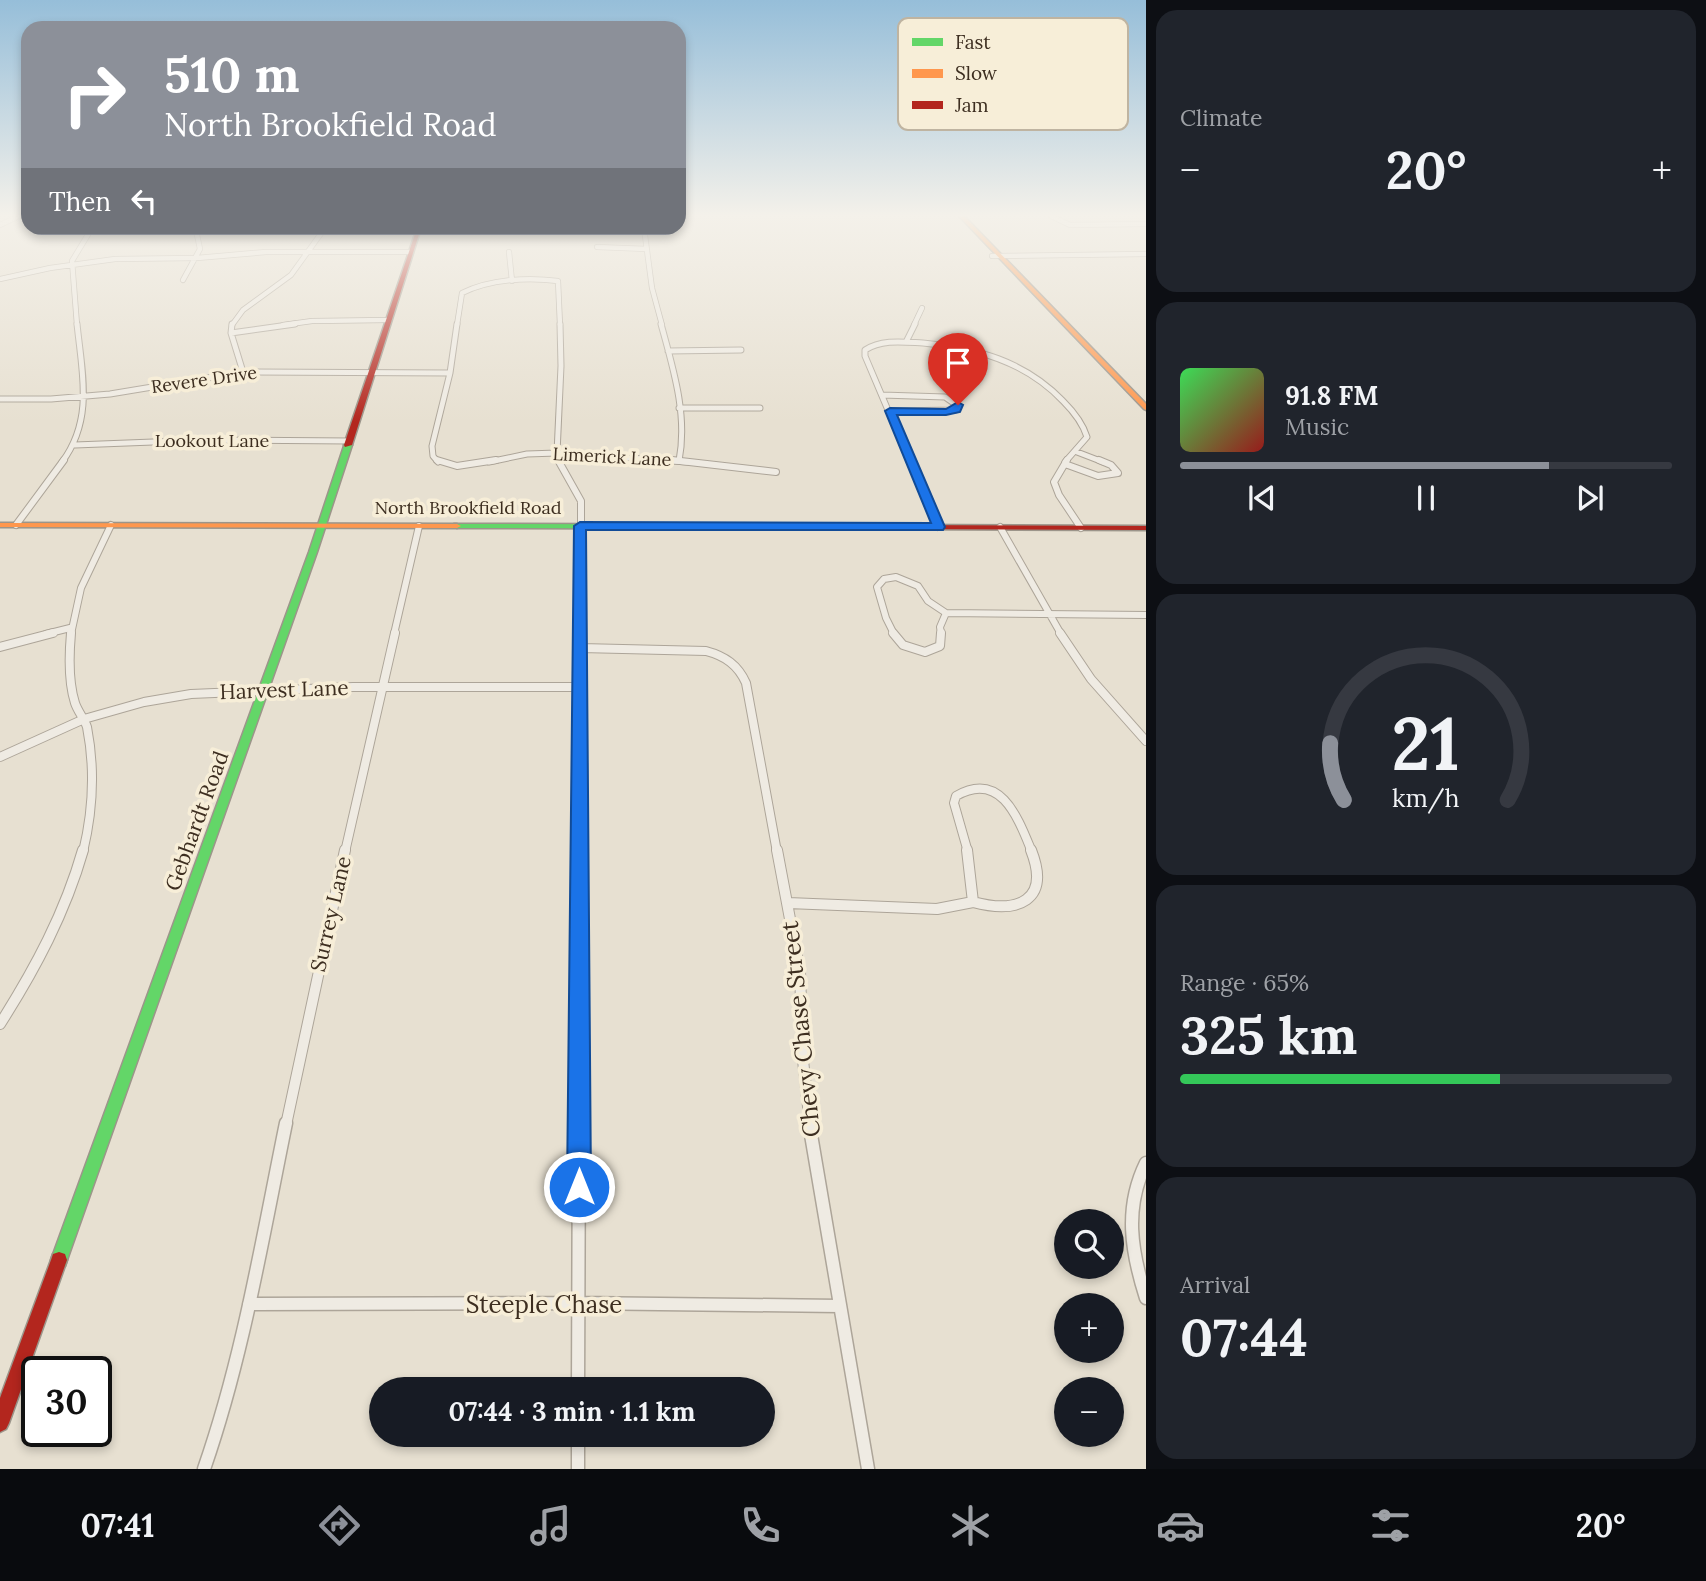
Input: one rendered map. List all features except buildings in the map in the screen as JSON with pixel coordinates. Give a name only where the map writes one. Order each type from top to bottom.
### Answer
[{"type":"street","points":[[16,525],[75,445],[82,424],[83,397],[74,285]]},
{"type":"street","points":[[243,372],[231,333],[232,323],[239,314],[279,285]]},
{"type":"street","name":"Gebhardt Road","points":[[0,1423],[264,692],[322,526],[400,285]]},
{"type":"street","points":[[450,373],[461,296],[468,289],[492,285]]},
{"type":"street","points":[[556,285],[561,366],[557,453],[559,467],[580,496],[578,1377]]},
{"type":"street","points":[[653,285],[679,408],[683,440],[679,461]]},
{"type":"street","points":[[1025,285],[1146,408]]},
{"type":"street","points":[[906,342],[922,308]]},
{"type":"street","points":[[231,333],[312,321],[389,320]]},
{"type":"street","points":[[938,527],[868,363],[865,350],[870,346],[906,342],[981,352],[1008,360],[1034,373],[1055,391],[1085,430],[1087,437],[1077,452],[1056,473],[1054,485],[1081,528]]},
{"type":"street","points":[[668,351],[741,349]]},
{"type":"street","name":"Revere Drive","points":[[0,399],[83,397],[243,372],[450,373]]},
{"type":"street","name":"Limerick Lane","points":[[450,373],[432,453],[438,463],[448,466],[476,465],[527,454],[557,453],[679,461],[776,472]]},
{"type":"street","points":[[882,395],[946,397],[958,405],[956,410],[946,412],[890,411]]},
{"type":"street","points":[[679,408],[760,408]]},
{"type":"street","name":"Lookout Lane","points":[[75,445],[205,440],[350,441]]},
{"type":"street","points":[[1065,464],[1100,477],[1111,477],[1118,473],[1111,465],[1077,452]]},
{"type":"street","name":"North Brookfield Road","points":[[0,525],[1146,528]]},
{"type":"street","points":[[0,1024],[53,932],[84,848],[92,782],[84,719],[76,705],[71,678],[70,628],[79,590],[111,525]]},
{"type":"street","name":"Surrey Lane","points":[[204,1469],[225,1408],[249,1304],[316,981],[419,526]]},
{"type":"street","points":[[1000,527],[1048,614],[1091,679],[1146,741]]},
{"type":"street","points":[[946,613],[941,622],[939,648],[925,653],[910,650],[895,638],[877,587],[884,579],[904,579],[918,586],[928,601],[946,613],[1146,615]]},
{"type":"street","points":[[0,647],[70,628]]},
{"type":"street","name":"Chevy Chase Street","points":[[581,649],[697,649],[719,655],[739,669],[749,696],[800,972],[803,1060],[810,1129],[868,1469]]},
{"type":"street","name":"Harvest Lane","points":[[0,757],[84,719],[168,697],[219,692],[382,687],[580,687]]},
{"type":"street","points":[[788,903],[937,909],[973,902],[991,908],[1019,905],[1033,894],[1038,878],[1028,842],[1006,801],[989,791],[970,788],[956,796],[954,803],[970,860],[973,902]]},
{"type":"street","points":[[1146,1163],[1135,1190],[1130,1225],[1134,1261],[1146,1298]]},
{"type":"street","name":"Steeple Chase","points":[[249,1304],[577,1303],[839,1306]]},
{"type":"street","points":[[578,1447],[578,1469]]},
{"type":"traffic: fast","points":[[59,1260],[313,552],[348,445]]},
{"type":"traffic: fast","points":[[457,526],[903,527]]},
{"type":"traffic: slow","points":[[1027,285],[1146,408]]},
{"type":"traffic: slow","points":[[0,525],[457,526]]},
{"type":"traffic: jam","points":[[348,445],[400,285]]},
{"type":"traffic: jam","points":[[903,527],[1146,528]]},
{"type":"traffic: jam","points":[[0,1423],[59,1260]]},
{"type":"route","points":[[579,1187],[580,526],[938,527],[890,411],[946,412],[956,410],[958,405]]}]
